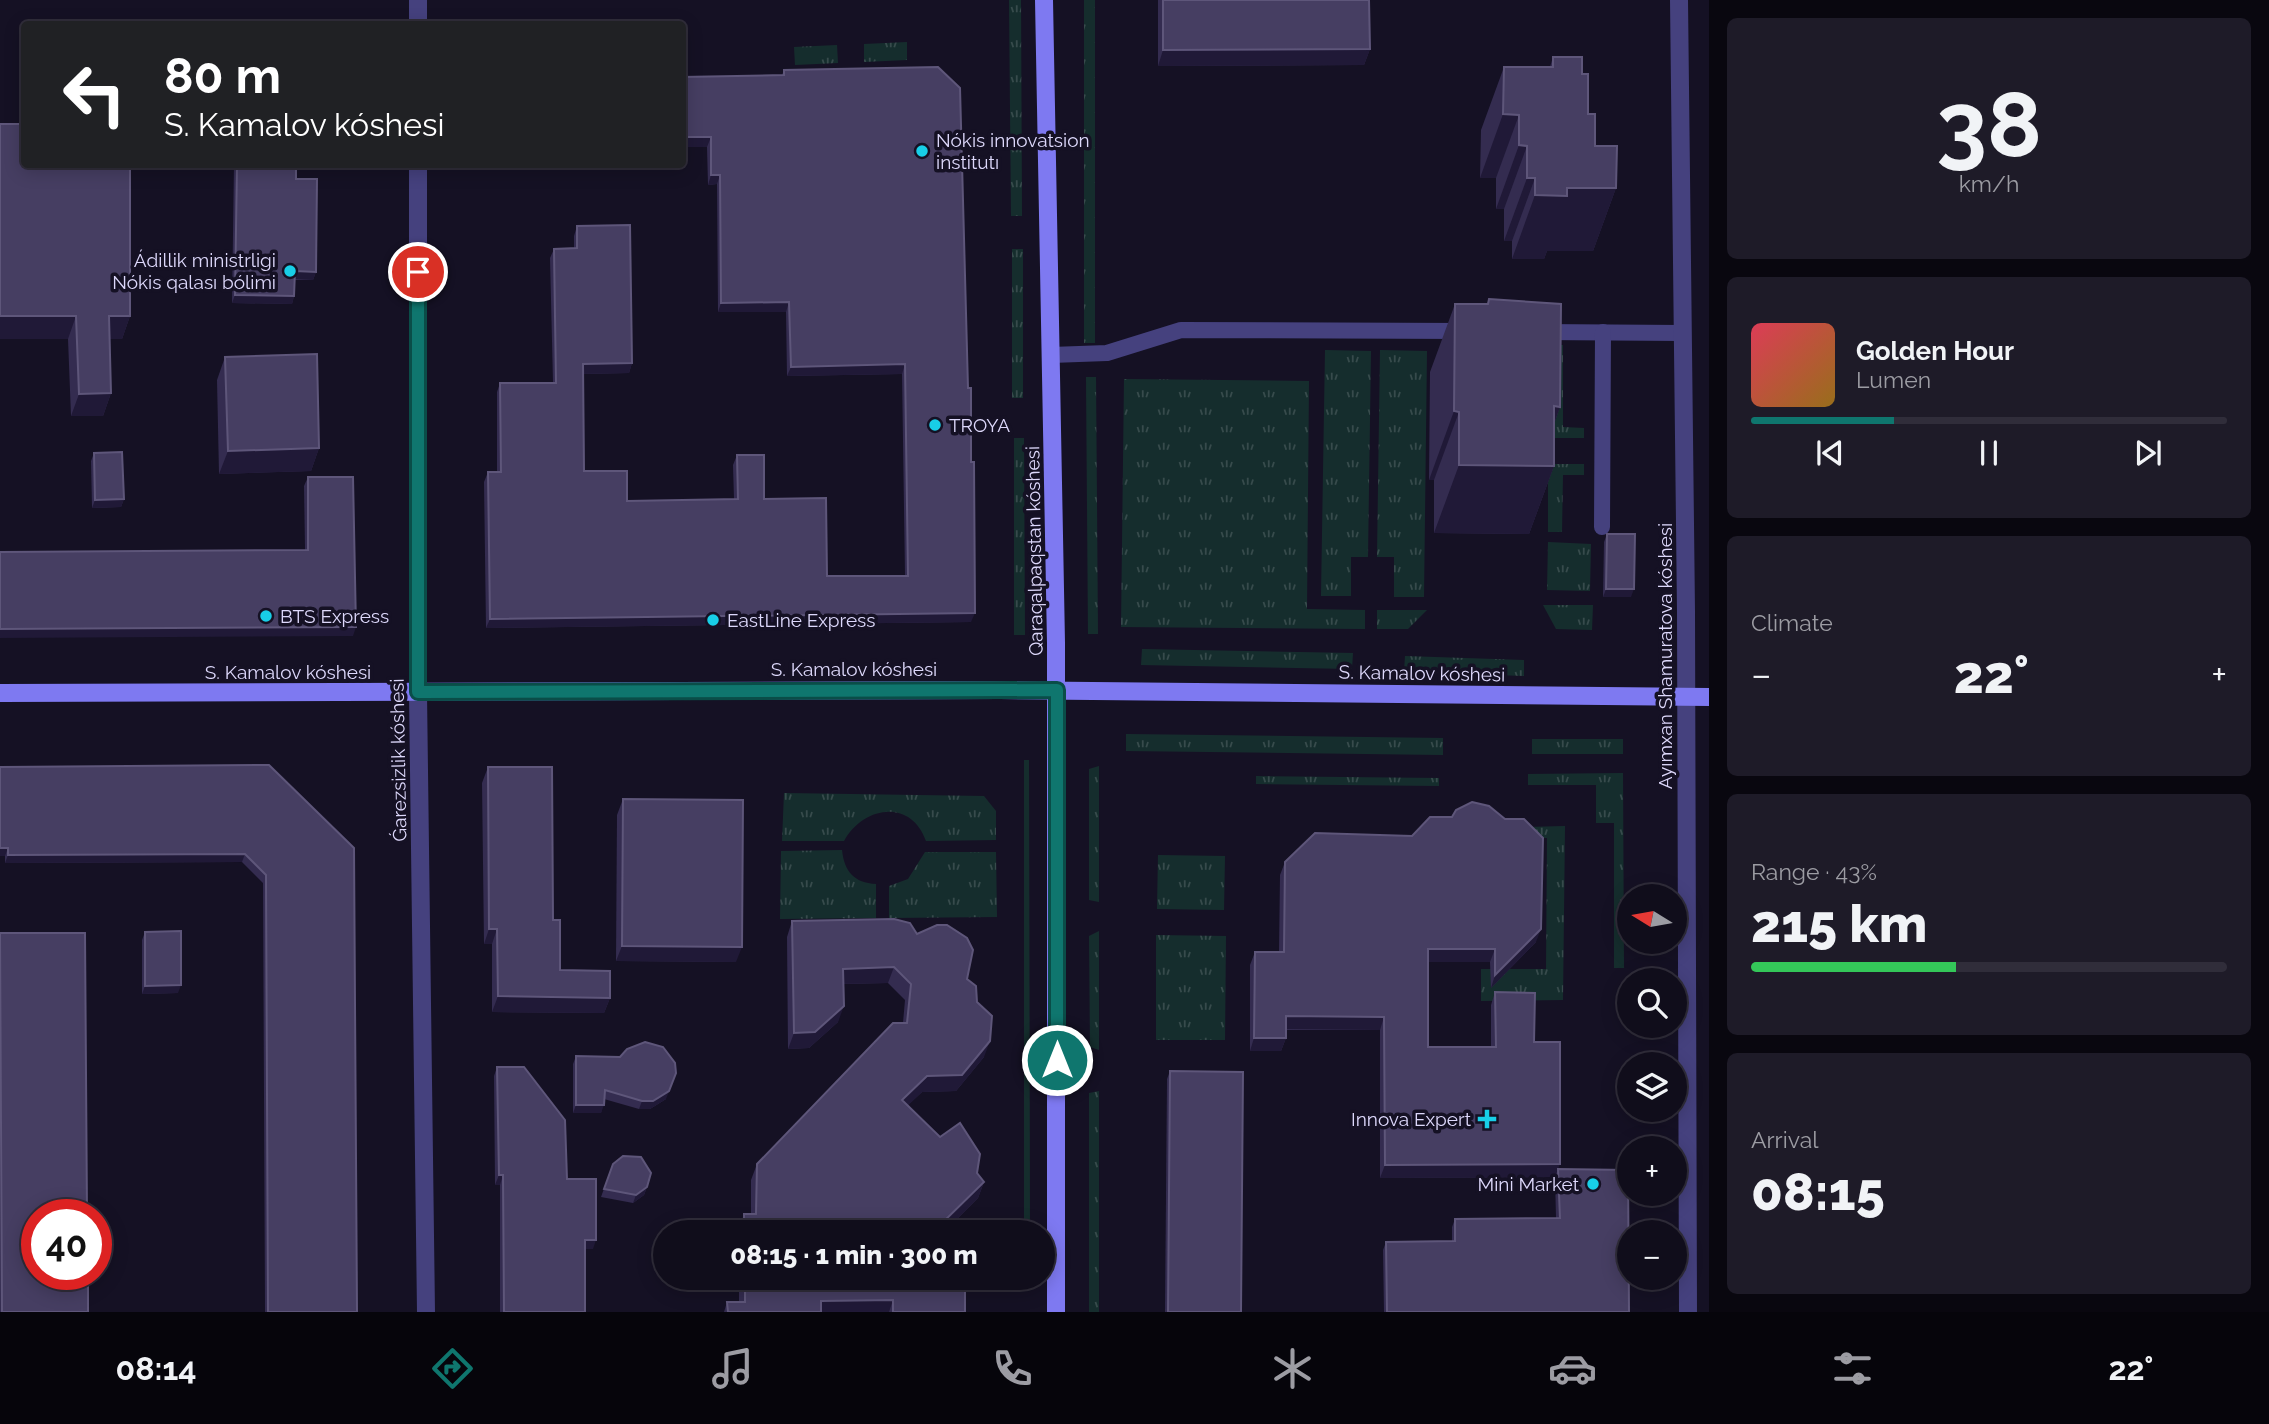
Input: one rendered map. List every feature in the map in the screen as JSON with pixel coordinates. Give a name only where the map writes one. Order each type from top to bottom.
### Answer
[{"type":"street","points":[[418,0],[418,21]]},
{"type":"street","name":"Qaraqalpaqstan kóshesi","points":[[1044,0],[1057,690],[1056,1312]]},
{"type":"street","name":"Ayımxan Shamuratova kóshesi","points":[[1679,0],[1686,697],[1688,1312]]},
{"type":"street","name":"Ǵarezsizlik kóshesi","points":[[418,168],[418,692],[426,1312]]},
{"type":"street","name":"S. Kamalov kóshesi","points":[[0,693],[1057,690],[1709,697]]},
{"type":"lane","points":[[1051,355],[1107,353],[1181,330],[1478,331]]},
{"type":"lane","points":[[1519,331],[1683,333]]},
{"type":"lane","points":[[1602,527],[1603,332]]},
{"type":"green space","points":[[1009,0],[1021,0],[1022,216],[1011,216]]},
{"type":"green space","points":[[1084,0],[1095,0],[1095,343],[1084,343]]},
{"type":"green space","points":[[907,42],[907,60],[864,62],[864,44]]},
{"type":"green space","points":[[837,45],[838,63],[795,65],[794,47]]},
{"type":"green space","points":[[1012,249],[1023,249],[1023,398],[1012,398]]},
{"type":"green space","points":[[1549,345],[1563,345],[1563,427],[1584,428],[1584,438],[1548,438]]},
{"type":"green space","points":[[1325,350],[1371,351],[1368,557],[1351,557],[1351,596],[1321,596]]},
{"type":"green space","points":[[1380,350],[1427,351],[1424,597],[1394,597],[1394,557],[1377,557]]},
{"type":"green space","points":[[1086,377],[1096,377],[1098,634],[1088,634]]},
{"type":"green space","points":[[1124,379],[1309,381],[1307,609],[1365,610],[1365,629],[1121,627]]},
{"type":"green space","points":[[1014,438],[1024,438],[1025,635],[1014,635]]},
{"type":"green space","points":[[1548,464],[1584,464],[1584,475],[1563,475],[1562,532],[1548,532]]},
{"type":"green space","points":[[1548,542],[1591,544],[1590,591],[1547,590]]},
{"type":"green space","points":[[1543,605],[1593,605],[1592,630],[1556,629]]},
{"type":"green space","points":[[1377,610],[1427,610],[1408,629],[1377,629]]},
{"type":"green space","points":[[1142,649],[1353,653],[1352,669],[1141,665]]},
{"type":"green space","points":[[1405,656],[1524,660],[1524,676],[1404,672]]},
{"type":"green space","points":[[1126,734],[1443,738],[1443,755],[1126,751]]},
{"type":"green space","points":[[1532,739],[1623,739],[1623,754],[1532,754]]},
{"type":"green space","points":[[1024,760],[1029,760],[1030,1220],[1024,1220]]},
{"type":"green space","points":[[1099,766],[1099,902],[1089,900],[1089,769]]},
{"type":"green space","points":[[1623,773],[1624,884],[1617,884],[1617,954],[1624,954],[1624,968],[1614,968],[1614,823],[1596,823],[1596,785],[1528,785],[1528,774]]},
{"type":"green space","points":[[1256,776],[1439,778],[1439,786],[1256,784]]},
{"type":"green space","points":[[784,793],[984,796],[996,811],[996,840],[926,841],[919,827],[910,818],[887,812],[874,814],[863,820],[852,829],[844,841],[782,841]]},
{"type":"green space","points":[[1565,826],[1563,1000],[1481,1001],[1481,969],[1546,969],[1547,838],[1531,838],[1526,827]]},
{"type":"green space","points":[[842,850],[848,870],[856,878],[876,884],[876,918],[780,919],[781,851]]},
{"type":"green space","points":[[925,852],[996,852],[997,917],[889,918],[889,886],[908,879]]},
{"type":"green space","points":[[1158,855],[1225,856],[1224,910],[1157,909]]},
{"type":"green space","points":[[1099,931],[1099,1050],[1090,1047],[1089,936]]},
{"type":"green space","points":[[1156,935],[1226,936],[1225,1040],[1156,1040]]},
{"type":"green space","points":[[1099,1091],[1099,1312],[1089,1312],[1089,1093]]},
{"type":"building","points":[[1163,0],[1369,0],[1370,49],[1163,50]]},
{"type":"building","points":[[1553,57],[1582,57],[1582,74],[1588,74],[1588,114],[1595,114],[1595,146],[1617,146],[1616,188],[1567,188],[1567,196],[1535,195],[1535,178],[1527,178],[1527,146],[1519,145],[1519,115],[1503,114],[1504,67],[1553,67]]},
{"type":"building","points":[[938,67],[960,88],[968,388],[971,388],[971,462],[974,462],[975,613],[490,619],[488,472],[501,472],[500,383],[556,383],[554,249],[577,248],[577,226],[630,225],[632,363],[583,364],[584,471],[627,471],[627,501],[738,499],[737,455],[764,455],[764,499],[826,498],[827,576],[908,576],[905,364],[791,367],[789,302],[721,303],[720,175],[711,175],[711,137],[686,137],[686,77],[784,75],[784,70]]},
{"type":"building","points":[[0,124],[21,124],[21,168],[130,168],[130,316],[109,316],[111,393],[79,394],[76,316],[0,316]]},
{"type":"building","points":[[237,168],[296,168],[296,179],[317,179],[316,272],[295,271],[294,296],[235,295]]},
{"type":"building","points":[[1489,299],[1561,304],[1560,407],[1554,406],[1554,466],[1459,465],[1459,412],[1454,411],[1455,304],[1488,304]]},
{"type":"building","points":[[317,354],[319,448],[228,451],[225,357]]},
{"type":"building","points":[[122,452],[124,499],[95,500],[94,453]]},
{"type":"building","points":[[308,477],[353,477],[356,627],[0,629],[0,552],[308,550]]},
{"type":"building","points":[[1607,534],[1635,534],[1634,589],[1606,589]]},
{"type":"building","points":[[269,765],[354,848],[357,1312],[268,1312],[266,875],[245,854],[8,855],[8,848],[0,848],[0,767]]},
{"type":"building","points":[[488,767],[552,767],[553,920],[560,920],[560,970],[610,971],[610,998],[498,996],[497,929],[489,929]]},
{"type":"building","points":[[623,799],[743,800],[742,947],[622,946]]},
{"type":"building","points":[[1472,802],[1489,806],[1505,819],[1524,819],[1543,838],[1541,929],[1495,975],[1495,949],[1428,949],[1428,1047],[1496,1047],[1495,992],[1535,993],[1534,1042],[1560,1042],[1560,1164],[1385,1165],[1384,1017],[1286,1016],[1286,1038],[1254,1038],[1255,952],[1284,952],[1285,862],[1315,833],[1412,836],[1430,817],[1452,817],[1456,810]]},
{"type":"building","points":[[894,919],[910,923],[917,934],[937,925],[947,925],[967,938],[973,950],[967,979],[976,986],[977,1002],[992,1016],[990,1041],[962,1075],[927,1076],[902,1100],[940,1137],[960,1123],[980,1154],[977,1173],[984,1182],[945,1220],[744,1220],[744,1214],[756,1214],[757,1164],[893,1023],[907,1023],[911,984],[894,967],[843,969],[844,1006],[815,1032],[794,1033],[792,921]]},
{"type":"building","points":[[181,931],[181,985],[145,986],[145,932]]},
{"type":"building","points":[[0,933],[85,933],[87,1199],[21,1199],[21,1290],[88,1290],[88,1312],[2,1312]]},
{"type":"building","points":[[645,1042],[663,1047],[675,1063],[676,1073],[669,1091],[653,1101],[642,1101],[605,1090],[604,1105],[576,1105],[576,1056],[620,1057],[627,1049]]},
{"type":"building","points":[[497,1067],[524,1067],[565,1120],[567,1179],[596,1179],[596,1240],[585,1240],[585,1312],[504,1312],[503,1175],[499,1175]]},
{"type":"building","points":[[1170,1071],[1243,1072],[1241,1312],[1168,1312]]},
{"type":"building","points":[[623,1156],[641,1157],[651,1173],[647,1187],[636,1195],[604,1189],[613,1164]]},
{"type":"building","points":[[1558,1169],[1617,1170],[1617,1206],[1628,1206],[1628,1220],[1617,1220],[1617,1290],[1629,1290],[1629,1312],[1387,1312],[1386,1242],[1455,1241],[1455,1219],[1560,1218]]},
{"type":"building","points":[[745,1290],[963,1290],[965,1312],[893,1312],[893,1300],[821,1301],[821,1312],[728,1312],[727,1302],[745,1302]]},
{"type":"place","name":"Nókis innovatsion institutı","points":[[922,151]]},
{"type":"place","name":"Ádillik ministrligi Nókis qalası bólimi","points":[[290,271]]},
{"type":"place","name":"TROYA","points":[[935,425]]},
{"type":"place","name":"BTS Express","points":[[266,616]]},
{"type":"place","name":"EastLine Express","points":[[713,620]]},
{"type":"place","name":"Innova Expert","points":[[1487,1119]]},
{"type":"place","name":"Mini Market","points":[[1593,1184]]},
{"type":"route","points":[[418,272],[418,692],[1057,690],[1057,1060]]}]
